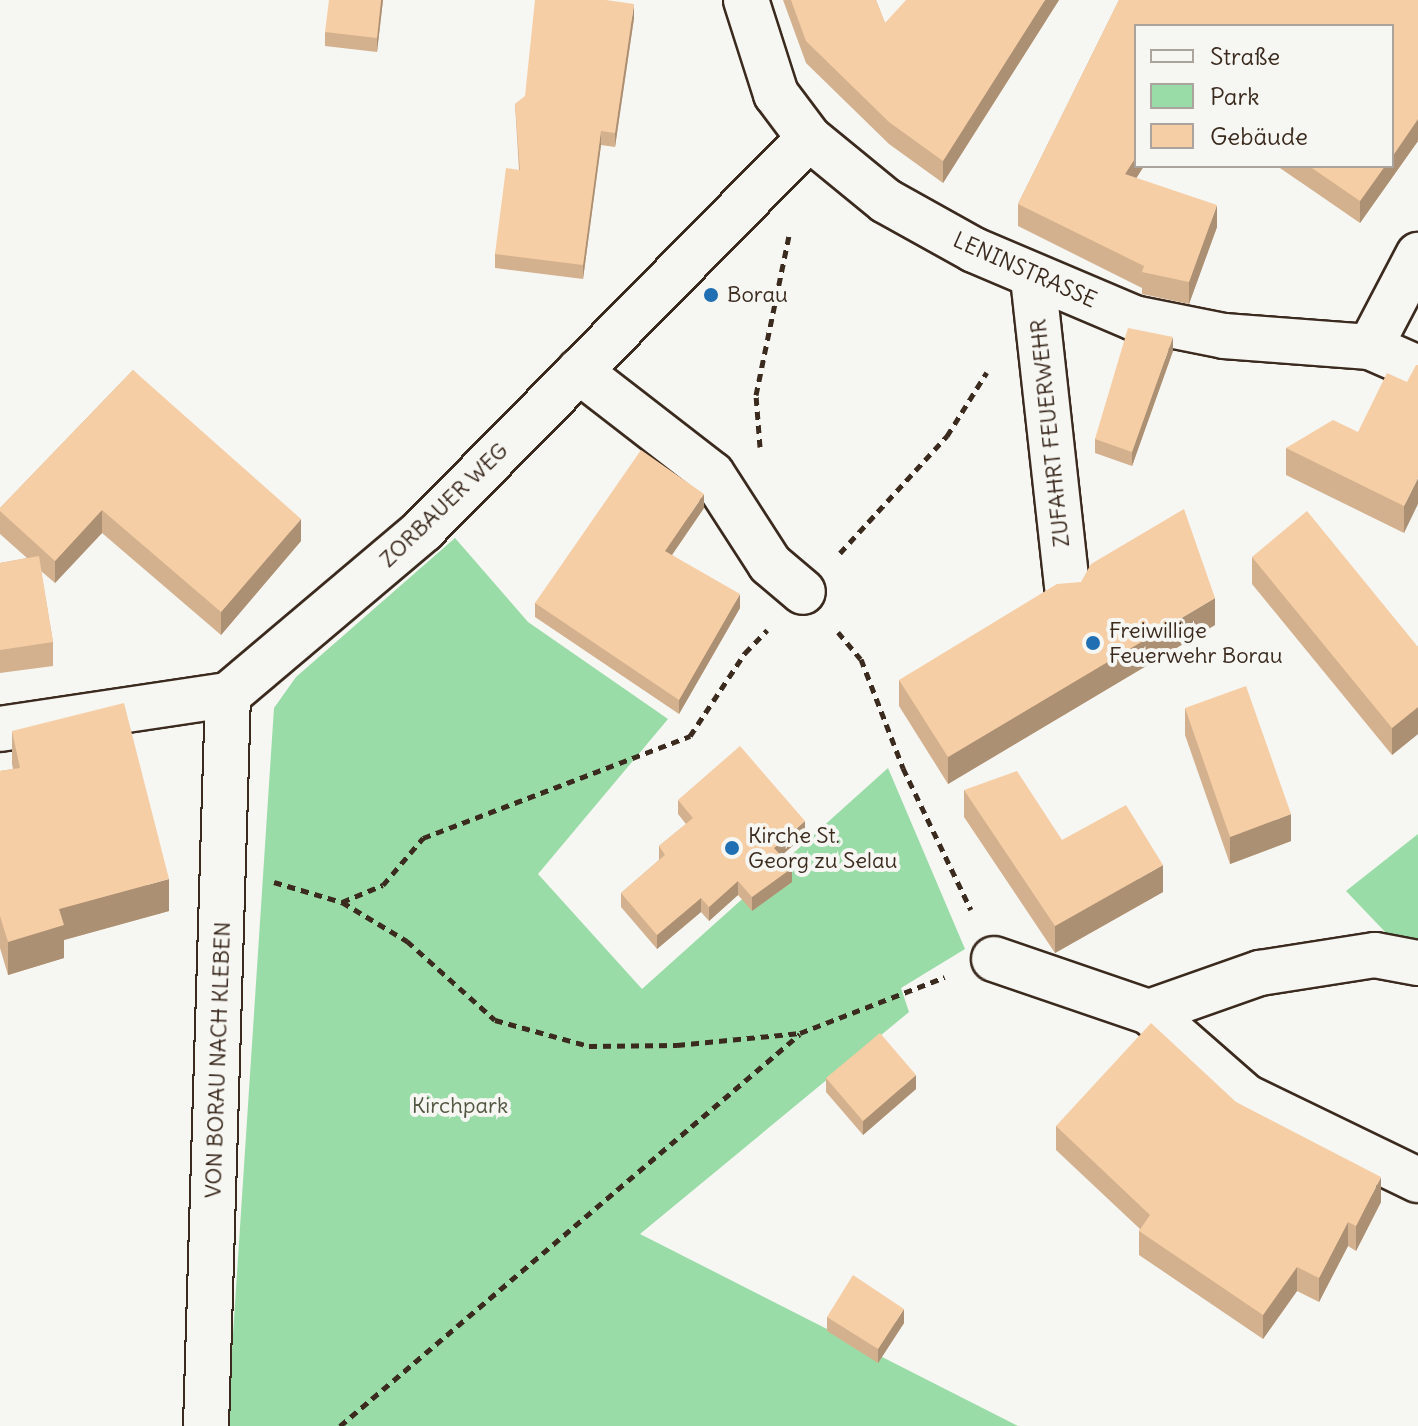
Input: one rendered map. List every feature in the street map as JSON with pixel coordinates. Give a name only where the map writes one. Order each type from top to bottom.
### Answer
[{"type":"street","name":"LENINSTRASSE","points":[[746,0],[776,94],[809,138],[886,201],[1033,278],[1134,318],[1224,336],[1370,347],[1418,368]]},
{"type":"street","name":"ZORBAUER WEG","points":[[228,695],[423,530],[809,138]]},
{"type":"street","points":[[1370,347],[1418,255]]},
{"type":"street","name":"ZUFAHRT FEUERWEHR","points":[[1033,278],[1067,588]]},
{"type":"street","points":[[579,371],[712,474],[770,564],[803,592]]},
{"type":"street","points":[[0,729],[228,695]]},
{"type":"street","name":"VON BORAU NACH KLEBEN","points":[[206,1426],[228,695]]},
{"type":"street","points":[[1149,1012],[1260,973],[1375,955],[1418,963]]},
{"type":"street","points":[[994,959],[1149,1012],[1246,1097],[1418,1180]]},
{"type":"path","points":[[761,457],[756,395],[790,229]]},
{"type":"path","points":[[342,902],[383,885],[423,838],[690,736],[745,653],[947,436],[992,365]]},
{"type":"path","points":[[225,867],[342,902],[407,941],[495,1020],[589,1046],[677,1045],[800,1033],[994,959],[903,768],[861,659]]},
{"type":"path","points":[[340,1426],[800,1033]]},
{"type":"green space","name":"Kirchpark","points":[[455,538],[528,622],[668,719],[538,874],[642,989],[888,768],[965,949],[901,988],[909,1012],[640,1234],[1018,1426],[227,1426],[274,708],[296,677]]},
{"type":"green space","points":[[1418,834],[1418,940],[1390,937],[1346,891]]},
{"type":"building","points":[[329,0],[381,0],[377,38],[325,32]]},
{"type":"building","points":[[535,0],[606,0],[634,4],[615,133],[601,131],[583,265],[495,254],[506,168],[520,170],[515,104],[525,96]]},
{"type":"building","points":[[791,0],[876,0],[885,23],[906,0],[1045,0],[943,161],[889,122],[806,41]]},
{"type":"building","points":[[1119,0],[1418,0],[1418,119],[1394,154],[1394,24],[1134,24],[1134,160],[1125,174],[1217,205],[1189,282],[1142,272],[1144,266],[1018,204]]},
{"type":"building","points":[[1312,168],[1384,168],[1360,201]]},
{"type":"building","points":[[1128,328],[1173,337],[1132,452],[1095,439]]},
{"type":"building","points":[[1416,365],[1418,478],[1404,506],[1286,448],[1333,420],[1358,432],[1387,373],[1407,382]]},
{"type":"building","points":[[133,370],[301,519],[221,612],[102,510],[55,561],[0,511]]},
{"type":"building","points":[[641,450],[704,494],[665,551],[740,594],[679,700],[535,603]]},
{"type":"building","points":[[1184,509],[1215,598],[948,757],[899,680],[1057,584],[1081,582],[1091,564]]},
{"type":"building","points":[[1307,511],[1418,647],[1418,707],[1392,728],[1252,557]]},
{"type":"building","points":[[39,556],[53,642],[0,650],[0,563]]},
{"type":"building","points":[[1246,686],[1291,814],[1230,837],[1185,708]]},
{"type":"building","points":[[124,703],[169,879],[59,909],[64,925],[8,942],[0,916],[0,771],[20,768],[12,731]]},
{"type":"building","name":"Kirche St. Georg zu Selau","points":[[740,746],[805,821],[774,848],[792,868],[752,897],[738,881],[709,907],[701,898],[657,935],[621,893],[665,855],[659,846],[693,818],[678,800]]},
{"type":"building","points":[[1017,771],[1062,840],[1126,805],[1163,865],[1055,926],[964,790]]},
{"type":"building","points":[[1151,1023],[1236,1102],[1381,1177],[1356,1226],[1348,1222],[1319,1278],[1297,1267],[1263,1315],[1139,1231],[1150,1215],[1056,1126]]},
{"type":"building","points":[[880,1033],[916,1075],[863,1121],[826,1078]]},
{"type":"building","points":[[853,1275],[904,1309],[878,1349],[827,1317]]},
{"type":"place","name":"Borau","points":[[711,295]]},
{"type":"place","name":"Freiwillige Feuerwehr Borau","points":[[1093,643]]},
{"type":"place","name":"Kirche St. Georg zu Selau","points":[[732,848]]}]
